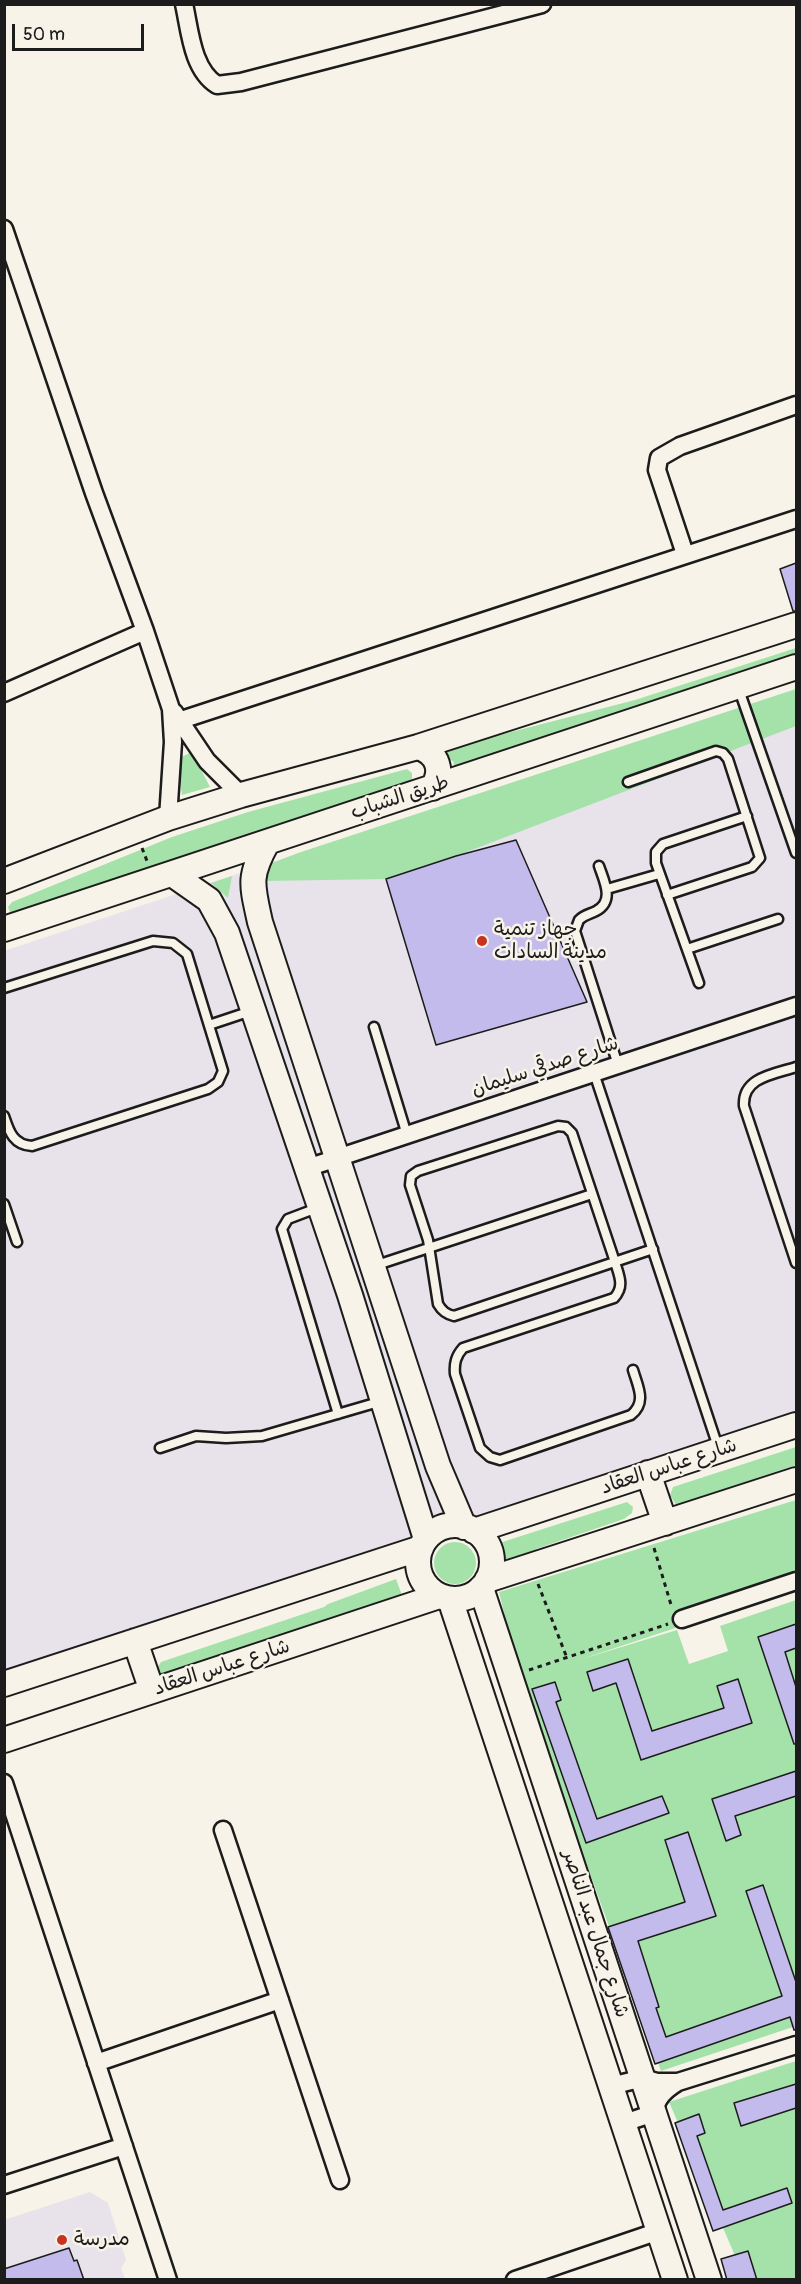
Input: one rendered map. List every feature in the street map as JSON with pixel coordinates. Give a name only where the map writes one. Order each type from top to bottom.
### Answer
[{"type":"main road","points":[[4,881],[168,818],[241,795],[418,747],[796,625]]},
{"type":"main road","name":"طريق الشباب","points":[[4,929],[796,668]]},
{"type":"main road","points":[[418,747],[430,752],[437,762],[438,776],[432,788]]},
{"type":"main road","points":[[267,843],[259,858],[252,884],[260,922],[438,1466],[469,1529]]},
{"type":"main road","points":[[163,877],[209,900],[227,933],[321,1207],[383,1401],[423,1544],[418,1562],[420,1575],[428,1587],[445,1597],[467,1597],[484,1584],[531,1566],[796,1480]]},
{"type":"main road","points":[[227,933],[233,926],[244,921],[260,922]]},
{"type":"main road","points":[[350,1295],[377,1276]]},
{"type":"main road","name":"شارع عباس العقاد","points":[[469,1529],[796,1425]]},
{"type":"main road","points":[[648,1473],[656,1525]]},
{"type":"main road","points":[[4,1684],[423,1544],[437,1530],[450,1526],[469,1529],[483,1538],[489,1547],[492,1558],[491,1570],[484,1584]]},
{"type":"main road","name":"شارع جمال عبد الناصر","points":[[484,1584],[511,1677],[709,2280]]},
{"type":"main road","name":"شارع عباس العقاد","points":[[4,1740],[445,1597]]},
{"type":"main road","name":"شارع جمال عبد الناصر","points":[[445,1597],[675,2280]]},
{"type":"main road","points":[[135,1641],[152,1691]]},
{"type":"street","points":[[184,4],[196,58],[202,71],[209,80],[217,85],[241,82],[542,4]]},
{"type":"street","points":[[4,229],[90,482],[174,717],[207,761],[241,795]]},
{"type":"street","points":[[685,554],[657,470],[659,458],[680,446],[796,405]]},
{"type":"street","points":[[174,717],[796,519]]},
{"type":"street","points":[[4,693],[145,631]]},
{"type":"street","points":[[168,818],[174,717]]},
{"type":"street","name":"شارع صدقي سليمان","points":[[307,1168],[796,1006]]},
{"type":"street","points":[[679,1620],[796,1581]]},
{"type":"street","points":[[4,1783],[168,2280]]},
{"type":"street","points":[[223,1830],[339,2180]]},
{"type":"street","points":[[96,2062],[280,2000]]},
{"type":"street","points":[[611,2086],[643,2078],[657,2082],[678,2082],[796,2045]]},
{"type":"street","points":[[624,2123],[654,2113],[655,2104],[660,2096],[678,2082]]},
{"type":"street","points":[[4,2185],[124,2146]]},
{"type":"street","points":[[515,2280],[659,2231]]},
{"type":"lane","points":[[738,687],[792,827],[796,853]]},
{"type":"lane","points":[[628,782],[720,751],[728,759],[760,858],[756,865],[667,895]]},
{"type":"lane","points":[[699,983],[659,874],[656,852],[663,844],[747,816]]},
{"type":"lane","points":[[599,866],[607,889],[606,901],[603,906],[582,917],[575,931],[618,1065]]},
{"type":"lane","points":[[607,889],[659,874]]},
{"type":"lane","points":[[687,949],[778,919]]},
{"type":"lane","points":[[4,988],[153,941],[166,940],[179,946],[187,954],[223,1071],[218,1082],[208,1089],[32,1146],[22,1144],[12,1137],[4,1116]]},
{"type":"lane","points":[[209,1024],[254,1010]]},
{"type":"lane","points":[[374,1028],[407,1135]]},
{"type":"lane","points":[[796,1067],[753,1082],[745,1092],[743,1099],[796,1263]]},
{"type":"lane","points":[[594,1073],[719,1450]]},
{"type":"lane","points":[[633,1370],[641,1399],[638,1408],[631,1415],[500,1460],[490,1458],[480,1448],[455,1374],[455,1360],[463,1348],[614,1298],[621,1287],[621,1281],[615,1262],[572,1133],[562,1126],[418,1171],[411,1176],[410,1185],[430,1248],[438,1304],[444,1312],[454,1316],[615,1262],[653,1249]]},
{"type":"lane","points":[[377,1276],[430,1248],[592,1194]]},
{"type":"lane","points":[[4,1204],[17,1242]]},
{"type":"lane","points":[[321,1207],[288,1219],[282,1229],[338,1414]]},
{"type":"lane","points":[[160,1448],[196,1436],[226,1438],[262,1436],[383,1401]]},
{"type":"path","points":[[136,829],[163,877]]},
{"type":"path","points":[[511,1677],[679,1620],[656,1525]]},
{"type":"path","points":[[531,1566],[567,1658]]},
{"type":"shaded area","points":[[796,689],[796,1416],[5,1675],[4,951]]},
{"type":"shaded area","name":"مدرسة","points":[[90,2192],[108,2203],[126,2260],[121,2268],[125,2279],[5,2279],[4,2220]]},
{"type":"green space","points":[[796,648],[796,660],[455,768],[453,761],[426,754],[635,700]]},
{"type":"green space","points":[[796,689],[796,726],[456,856],[386,879],[263,881],[262,875],[272,863],[298,853]]},
{"type":"green space","points":[[192,752],[210,787],[182,795],[177,759]]},
{"type":"green space","points":[[407,769],[412,773],[412,780],[406,783],[19,915],[11,915],[8,907],[12,902],[172,837],[248,812]]},
{"type":"green space","points":[[232,876],[228,898],[211,883]]},
{"type":"green space","points":[[796,1447],[796,1465],[676,1505],[670,1495],[673,1487]]},
{"type":"green space","points":[[796,1500],[796,1588],[579,1660],[677,1630],[689,1664],[728,1651],[720,1626],[796,1600],[796,2026],[661,2071],[520,1679],[499,1592]]},
{"type":"green space","points":[[627,1502],[633,1507],[632,1513],[624,1519],[536,1549],[533,1554],[502,1568],[498,1551],[493,1545]]},
{"type":"green space","points":[[455,1542],[470,1548],[476,1563],[470,1578],[455,1584],[440,1578],[434,1563],[440,1548]]},
{"type":"green space","points":[[396,1579],[403,1598],[163,1678],[156,1670],[161,1662],[324,1607]]},
{"type":"green space","points":[[796,2061],[796,2279],[745,2279],[669,2102]]},
{"type":"building","points":[[796,563],[796,611],[793,611],[780,569]]},
{"type":"building","name":"جهاز تنمية مدينة السادات","points":[[516,840],[587,1002],[436,1045],[386,879],[456,856]]},
{"type":"building","points":[[796,1624],[796,1648],[785,1652],[796,1687],[796,1744],[794,1744],[758,1637]]},
{"type":"building","points":[[628,1659],[652,1731],[724,1708],[717,1686],[738,1679],[752,1723],[641,1760],[616,1683],[593,1691],[587,1672]]},
{"type":"building","points":[[555,1682],[561,1700],[556,1702],[597,1819],[662,1796],[669,1813],[586,1843],[532,1689]]},
{"type":"building","points":[[796,1771],[796,1796],[735,1816],[741,1835],[726,1841],[712,1799]]},
{"type":"building","points":[[688,1832],[716,1916],[638,1941],[666,2037],[782,1996],[746,1891],[763,1885],[796,1982],[796,2030],[794,2030],[790,2017],[655,2064],[608,1927],[685,1902],[665,1840]]},
{"type":"building","points":[[796,2084],[796,2108],[741,2126],[734,2103]]},
{"type":"building","points":[[699,2114],[705,2133],[697,2136],[723,2210],[787,2188],[792,2203],[713,2231],[675,2123]]},
{"type":"building","points":[[69,2248],[74,2261],[77,2260],[84,2280],[4,2280],[4,2269]]},
{"type":"building","points":[[748,2251],[757,2280],[727,2280],[721,2259]]},
{"type":"place","name":"جهاز تنمية مدينة السادات","points":[[482,941]]},
{"type":"place","name":"مدرسة","points":[[62,2240]]}]
